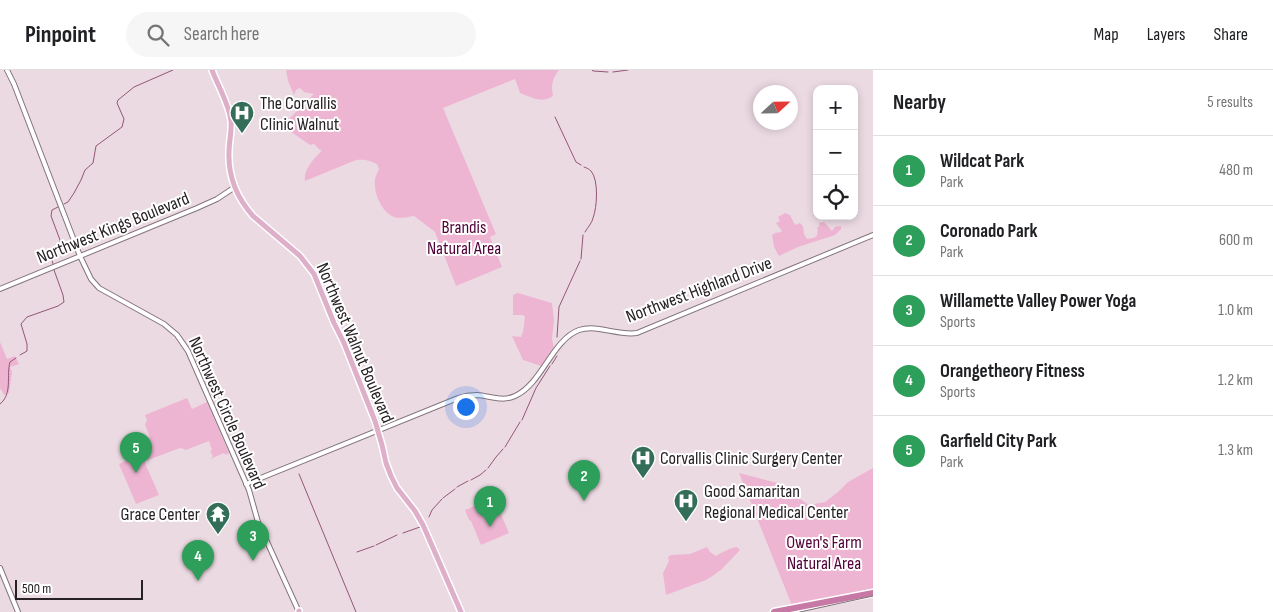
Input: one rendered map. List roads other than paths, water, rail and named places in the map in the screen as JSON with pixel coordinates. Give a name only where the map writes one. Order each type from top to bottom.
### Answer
[{"type":"highway","points":[[774,612],[873,593]]},
{"type":"main road","name":"Northwest Circle Boulevard","points":[[7,70],[90,279],[99,288],[164,324],[184,344],[251,496],[254,513],[299,612]]},
{"type":"main road","name":"Northwest Walnut Boulevard","points":[[212,70],[230,116],[229,160],[231,177],[235,187],[242,202],[253,216],[300,256],[312,271],[344,343],[378,430],[391,476],[397,488],[415,511],[423,525],[461,612]]},
{"type":"main road","name":"Northwest Kings Boulevard","points":[[0,289],[197,208],[217,199],[235,187]]},
{"type":"main road","name":"Northwest Highland Drive","points":[[246,484],[463,396],[477,395],[501,399],[517,395],[531,383],[566,339],[579,330],[592,328],[623,334],[637,333],[873,235]]},
{"type":"main road","points":[[0,568],[18,612]]},
{"type":"waterway","points":[[64,204],[68,202],[74,193],[85,170],[93,163],[96,146],[122,127],[124,119],[117,103],[118,100],[134,87],[173,70]]},
{"type":"waterway","points":[[592,70],[608,72]]},
{"type":"waterway","points":[[613,72],[628,70]]},
{"type":"waterway","points":[[555,117],[576,162],[581,165]]},
{"type":"waterway","points":[[584,167],[594,175],[596,194],[596,208],[591,223],[585,232]]},
{"type":"waterway","points":[[53,264],[52,256],[53,253],[60,249],[60,240],[51,216],[52,210],[58,207]]},
{"type":"waterway","points":[[581,259],[583,235]]},
{"type":"waterway","points":[[557,337],[559,307],[580,261]]},
{"type":"waterway","points":[[20,355],[27,351],[27,344],[21,324],[27,317],[64,302],[54,270]]},
{"type":"waterway","points":[[552,364],[557,356]]},
{"type":"waterway","points":[[0,404],[8,390],[10,362],[16,358]]},
{"type":"waterway","points":[[522,420],[536,388],[550,366]]},
{"type":"waterway","points":[[505,447],[520,422]]},
{"type":"waterway","points":[[488,468],[503,449]]},
{"type":"waterway","points":[[471,480],[486,470]]},
{"type":"waterway","points":[[299,474],[356,612]]},
{"type":"waterway","points":[[457,487],[468,481]]},
{"type":"waterway","points":[[443,498],[455,489]]},
{"type":"waterway","points":[[429,517],[432,510],[442,499]]},
{"type":"waterway","points":[[403,533],[420,527]]},
{"type":"waterway","points":[[376,545],[397,535]]},
{"type":"waterway","points":[[357,552],[374,546]]},
{"type":"railway","points":[[800,612],[873,596]]},
{"type":"place","name":"The Corvallis Clinic Walnut","points":[[242,134]]},
{"type":"place","name":"Garfield City Park","points":[[136,473]]},
{"type":"place","name":"Corvallis Clinic Surgery Center","points":[[643,479]]},
{"type":"place","name":"Coronado Park","points":[[584,501]]},
{"type":"place","name":"Good Samaritan Regional Medical Center","points":[[686,522]]},
{"type":"place","name":"Wildcat Park","points":[[490,527]]},
{"type":"place","name":"Grace Center","points":[[218,535]]},
{"type":"place","name":"Willamette Valley Power Yoga","points":[[253,561]]},
{"type":"place","name":"Orangetheory Fitness","points":[[198,581]]},
{"type":"park label","name":"Brandis Natural Area","points":[[464,237]]},
{"type":"park label","name":"Owen's Farm Natural Area","points":[[824,552]]}]
